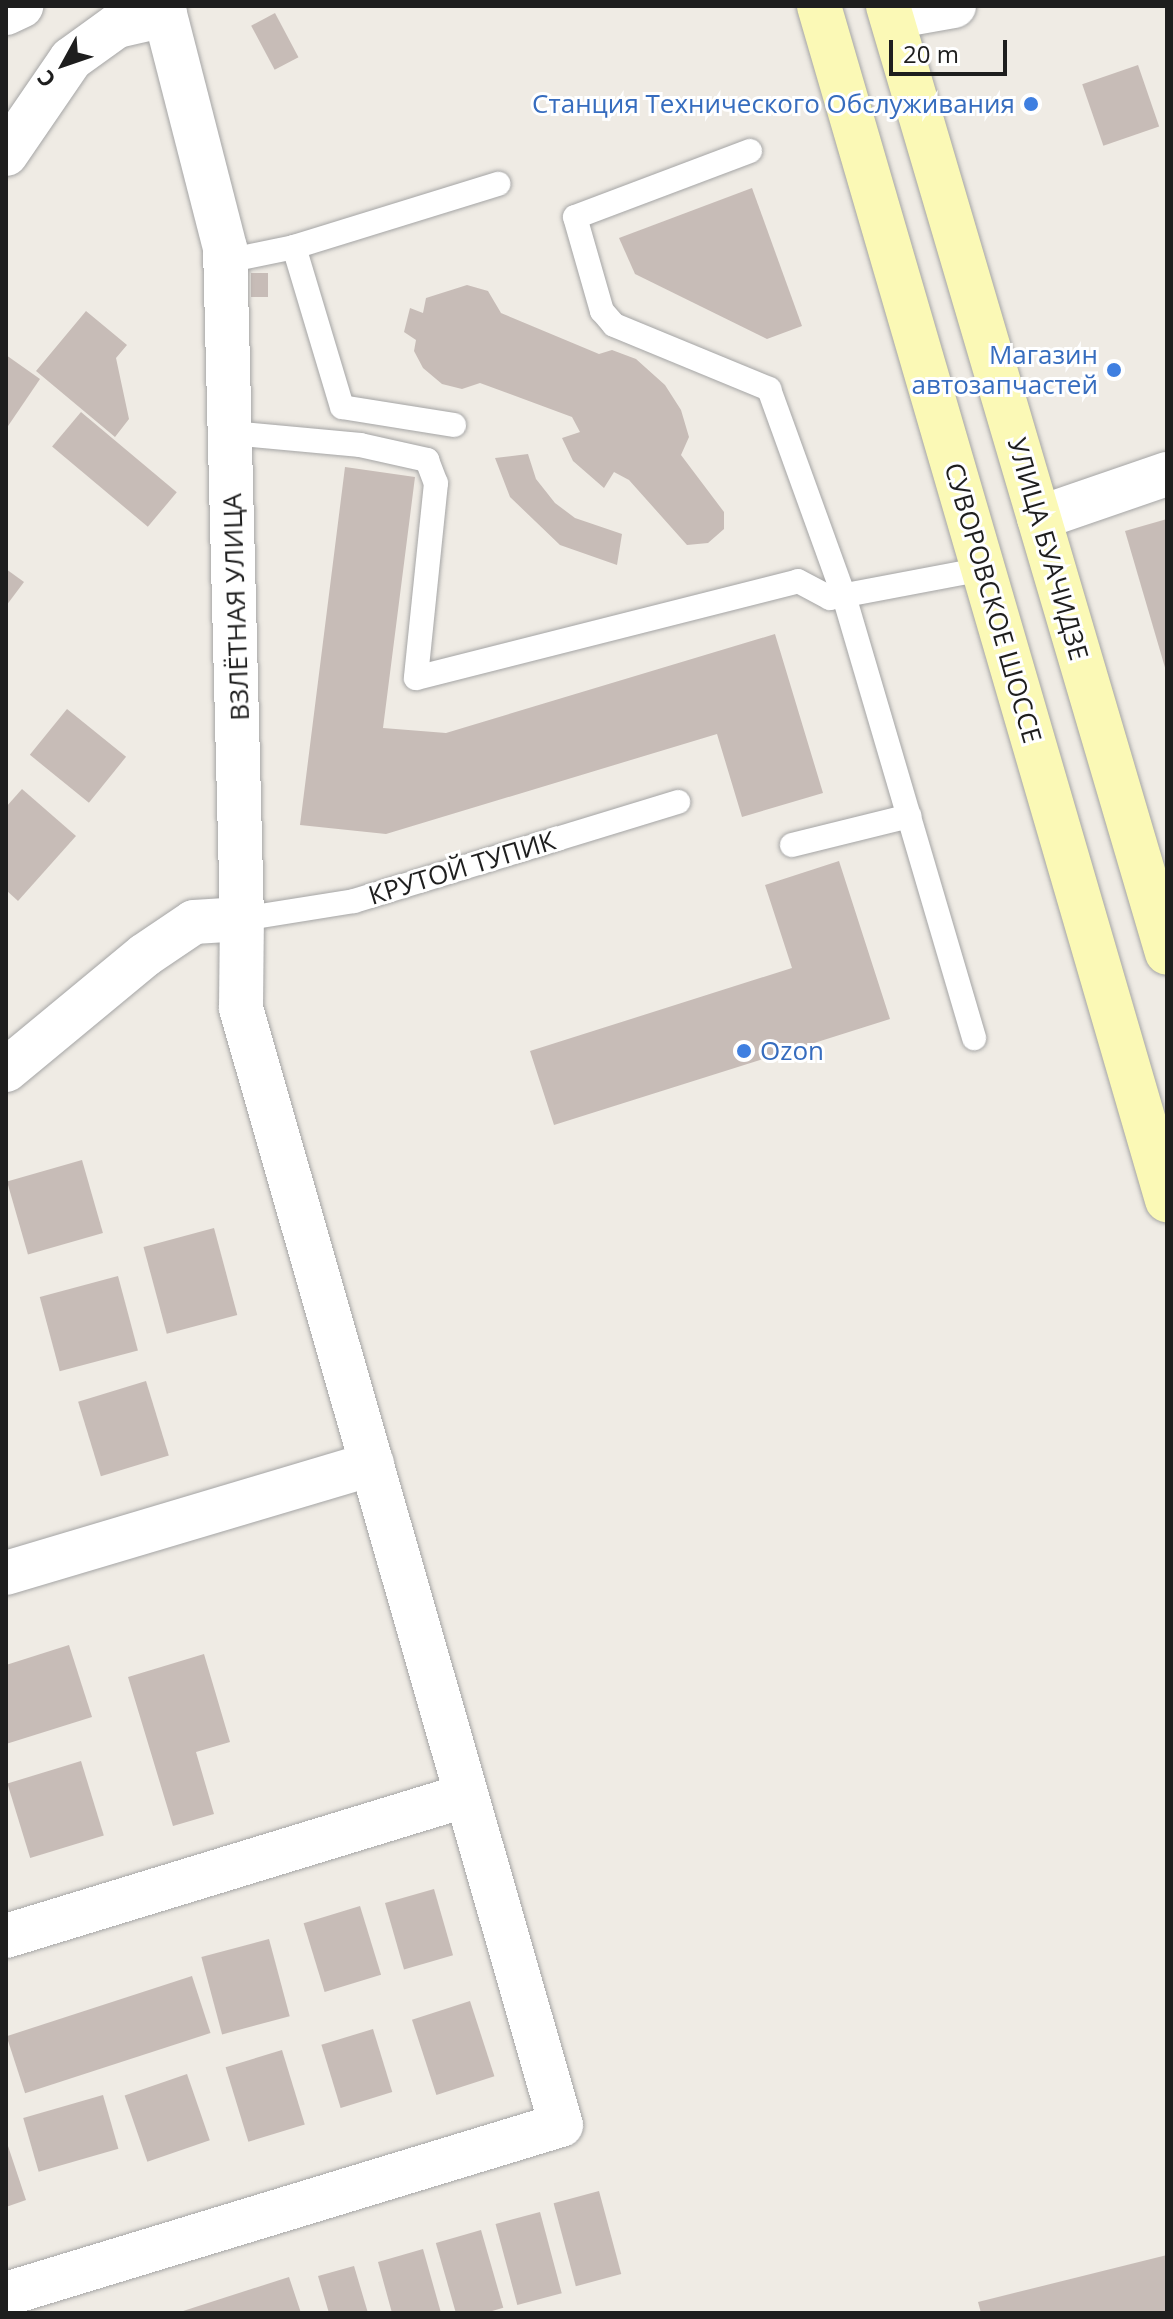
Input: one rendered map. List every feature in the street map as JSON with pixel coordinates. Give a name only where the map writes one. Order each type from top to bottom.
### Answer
[{"type":"main road","name":"СУВОРОВСКОЕ ШОССЕ","points":[[819,6],[1167,1200]]},
{"type":"main road","name":"УЛИЦА БУАЧИДЗЕ","points":[[890,12],[1167,953]]},
{"type":"street","points":[[6,13],[21,6]]},
{"type":"street","points":[[890,12],[954,6]]},
{"type":"street","points":[[6,154],[71,59],[117,26],[165,10]]},
{"type":"street","name":"ВЗЛЁТНАЯ УЛИЦА","points":[[6,2294],[561,2125],[464,1796],[241,1008],[242,919],[226,261],[165,10]]},
{"type":"street","points":[[1039,518],[1167,474]]},
{"type":"street","points":[[6,1070],[145,955],[194,922],[242,919]]},
{"type":"street","points":[[6,1573],[372,1464]]},
{"type":"street","points":[[6,1936],[464,1796]]},
{"type":"lane","points":[[750,151],[575,217],[602,311],[614,325],[769,389],[844,596],[974,1038]]},
{"type":"lane","points":[[226,261],[294,247],[498,184]]},
{"type":"lane","points":[[294,247],[342,407],[454,425]]},
{"type":"lane","points":[[231,433],[360,445],[427,460],[436,483],[416,678],[798,581],[830,598],[983,569]]},
{"type":"lane","name":"КРУТОЙ ТУПИК","points":[[242,919],[354,901],[678,802]]},
{"type":"lane","points":[[792,845],[909,816]]},
{"type":"building","points":[[275,13],[298,57],[275,70],[251,26]]},
{"type":"building","points":[[1138,65],[1159,126],[1103,146],[1082,84]]},
{"type":"building","points":[[752,188],[802,326],[767,339],[635,274],[619,238]]},
{"type":"building","points":[[251,273],[268,273],[268,297],[251,297]]},
{"type":"building","points":[[467,285],[488,291],[501,313],[599,354],[612,350],[636,359],[665,385],[681,410],[689,437],[681,455],[724,512],[724,529],[708,543],[687,545],[629,480],[614,472],[604,488],[573,461],[562,438],[580,432],[572,417],[480,383],[462,389],[442,384],[423,368],[414,351],[416,340],[404,332],[410,308],[423,313],[426,298]]},
{"type":"building","points":[[86,311],[127,345],[116,358],[129,419],[115,437],[36,371]]},
{"type":"building","points":[[6,355],[40,379],[6,429]]},
{"type":"building","points":[[81,412],[177,492],[148,527],[52,446]]},
{"type":"building","points":[[528,454],[536,479],[555,503],[575,518],[622,534],[617,565],[560,545],[510,497],[495,458]]},
{"type":"building","points":[[345,467],[415,477],[383,728],[446,733],[775,634],[823,793],[742,817],[717,734],[386,834],[300,825]]},
{"type":"building","points":[[1167,519],[1167,670],[1166,671],[1125,531]]},
{"type":"building","points":[[6,569],[24,582],[6,606]]},
{"type":"building","points":[[67,709],[126,757],[89,803],[30,755]]},
{"type":"building","points":[[22,789],[76,836],[18,901],[6,890],[6,807]]},
{"type":"building","points":[[839,861],[890,1019],[554,1125],[530,1051],[792,968],[765,885]]},
{"type":"building","points":[[82,1160],[103,1233],[28,1255],[7,1181]]},
{"type":"building","points":[[214,1228],[237,1315],[167,1334],[143,1247]]},
{"type":"building","points":[[118,1276],[138,1350],[60,1371],[40,1297]]},
{"type":"building","points":[[146,1381],[169,1456],[101,1476],[78,1402]]},
{"type":"building","points":[[69,1645],[92,1717],[6,1744],[6,1665]]},
{"type":"building","points":[[204,1654],[230,1742],[196,1752],[214,1814],[173,1826],[128,1677]]},
{"type":"building","points":[[81,1761],[104,1836],[30,1858],[7,1784]]},
{"type":"building","points":[[434,1889],[453,1955],[404,1969],[385,1903]]},
{"type":"building","points":[[360,1906],[381,1975],[325,1992],[304,1923]]},
{"type":"building","points":[[269,1939],[290,2016],[222,2034],[201,1957]]},
{"type":"building","points":[[192,1976],[211,2033],[25,2093],[7,2036]]},
{"type":"building","points":[[470,2001],[494,2076],[436,2095],[412,2020]]},
{"type":"building","points":[[373,2029],[392,2092],[341,2108],[321,2045]]},
{"type":"building","points":[[282,2050],[305,2125],[248,2142],[226,2067]]},
{"type":"building","points":[[187,2074],[210,2140],[147,2162],[125,2095]]},
{"type":"building","points":[[103,2095],[118,2149],[39,2172],[23,2118]]},
{"type":"building","points":[[6,2140],[26,2200],[6,2207]]},
{"type":"building","points":[[599,2191],[621,2274],[576,2286],[554,2203]]},
{"type":"building","points":[[540,2212],[562,2293],[517,2305],[496,2224]]},
{"type":"building","points":[[481,2230],[503,2308],[485,2313],[456,2313],[436,2243]]},
{"type":"building","points":[[423,2249],[441,2313],[392,2313],[378,2262]]},
{"type":"building","points":[[1167,2255],[1167,2313],[981,2313],[978,2302]]},
{"type":"building","points":[[354,2266],[368,2313],[329,2313],[318,2276]]},
{"type":"building","points":[[289,2277],[301,2313],[180,2313],[180,2312]]},
{"type":"place","name":"Станция Технического Обслуживания","points":[[1031,104]]},
{"type":"place","name":"Магазин автозапчастей","points":[[1114,370]]},
{"type":"place","name":"Ozon","points":[[744,1051]]}]
